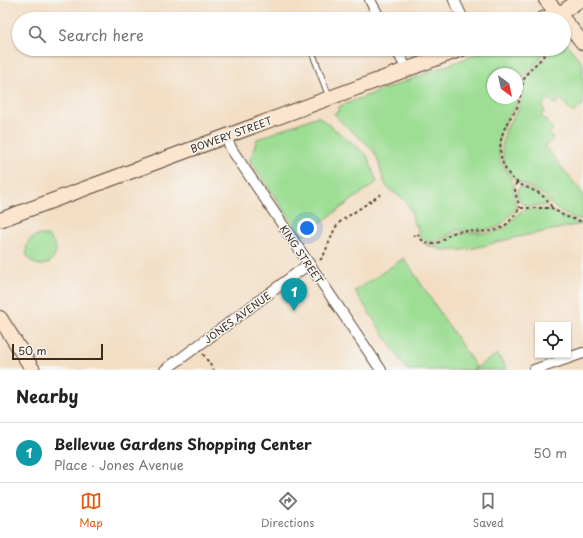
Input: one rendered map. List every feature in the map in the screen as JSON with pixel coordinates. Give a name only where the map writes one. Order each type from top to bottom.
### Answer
[{"type":"street","points":[[370,0],[376,12]]},
{"type":"street","points":[[454,0],[460,12]]},
{"type":"street","points":[[546,0],[557,12]]},
{"type":"street","points":[[568,12],[580,0]]},
{"type":"street","points":[[571,29],[583,43]]},
{"type":"street","points":[[400,56],[407,69]]},
{"type":"street","name":"BOWERY STREET","points":[[0,220],[443,56]]},
{"type":"street","name":"KING STREET","points":[[225,136],[232,150],[381,370]]},
{"type":"street","name":"JONES AVENUE","points":[[168,369],[310,265]]},
{"type":"street","points":[[0,318],[33,370]]},
{"type":"street","points":[[534,370],[583,353]]},
{"type":"lane","points":[[314,56],[329,98]]},
{"type":"path","points":[[543,56],[526,76],[518,105],[507,123],[500,142],[501,160],[508,173],[516,183],[544,196],[552,208],[564,216],[583,222]]},
{"type":"path","points":[[516,183],[515,192],[520,208]]},
{"type":"path","points":[[310,265],[323,257],[335,228],[341,221],[383,193]]},
{"type":"path","points":[[413,236],[417,233],[423,241],[431,244],[442,241],[451,234],[457,232],[482,232],[503,227],[520,208],[552,208]]},
{"type":"path","points":[[208,362],[214,370]]},
{"type":"green space","points":[[571,49],[583,64],[583,105],[573,113],[561,99],[555,104],[549,99],[542,106],[545,112],[541,115],[553,129],[549,133],[553,139],[545,146],[583,194],[583,220],[563,213],[553,206],[543,194],[517,181],[512,176],[505,164],[502,149],[504,134],[520,104],[523,104],[523,90],[527,78],[546,56],[571,56]]},
{"type":"green space","points":[[472,56],[541,56],[524,76],[523,80],[523,68],[487,68],[487,104],[517,104],[508,117],[500,135],[499,143],[500,161],[514,184],[516,209],[499,227],[479,231],[457,230],[436,242],[427,242],[421,238],[417,225],[414,226],[412,213],[408,205],[386,185],[374,152],[365,142],[338,119],[334,113],[339,111],[338,108],[340,106]]},
{"type":"green space","points":[[318,116],[367,155],[377,182],[302,236],[250,161],[257,139]]},
{"type":"green space","points":[[519,187],[526,188],[539,195],[546,200],[548,203],[547,206],[530,206],[523,204],[518,197],[517,192]]},
{"type":"green space","points":[[528,209],[549,210],[583,224],[514,238],[470,249],[447,250],[425,244],[436,245],[451,236],[462,233],[491,233],[502,229],[520,212]]},
{"type":"green space","points":[[41,235],[52,239],[56,250],[52,261],[41,265],[30,261],[26,250],[30,239]]},
{"type":"green space","points":[[404,258],[476,367],[472,370],[407,370],[355,291]]},
{"type":"green space","points":[[497,354],[508,370],[473,370]]},
{"type":"place","name":"Bellevue Gardens Shopping Center","points":[[294,311]]}]
